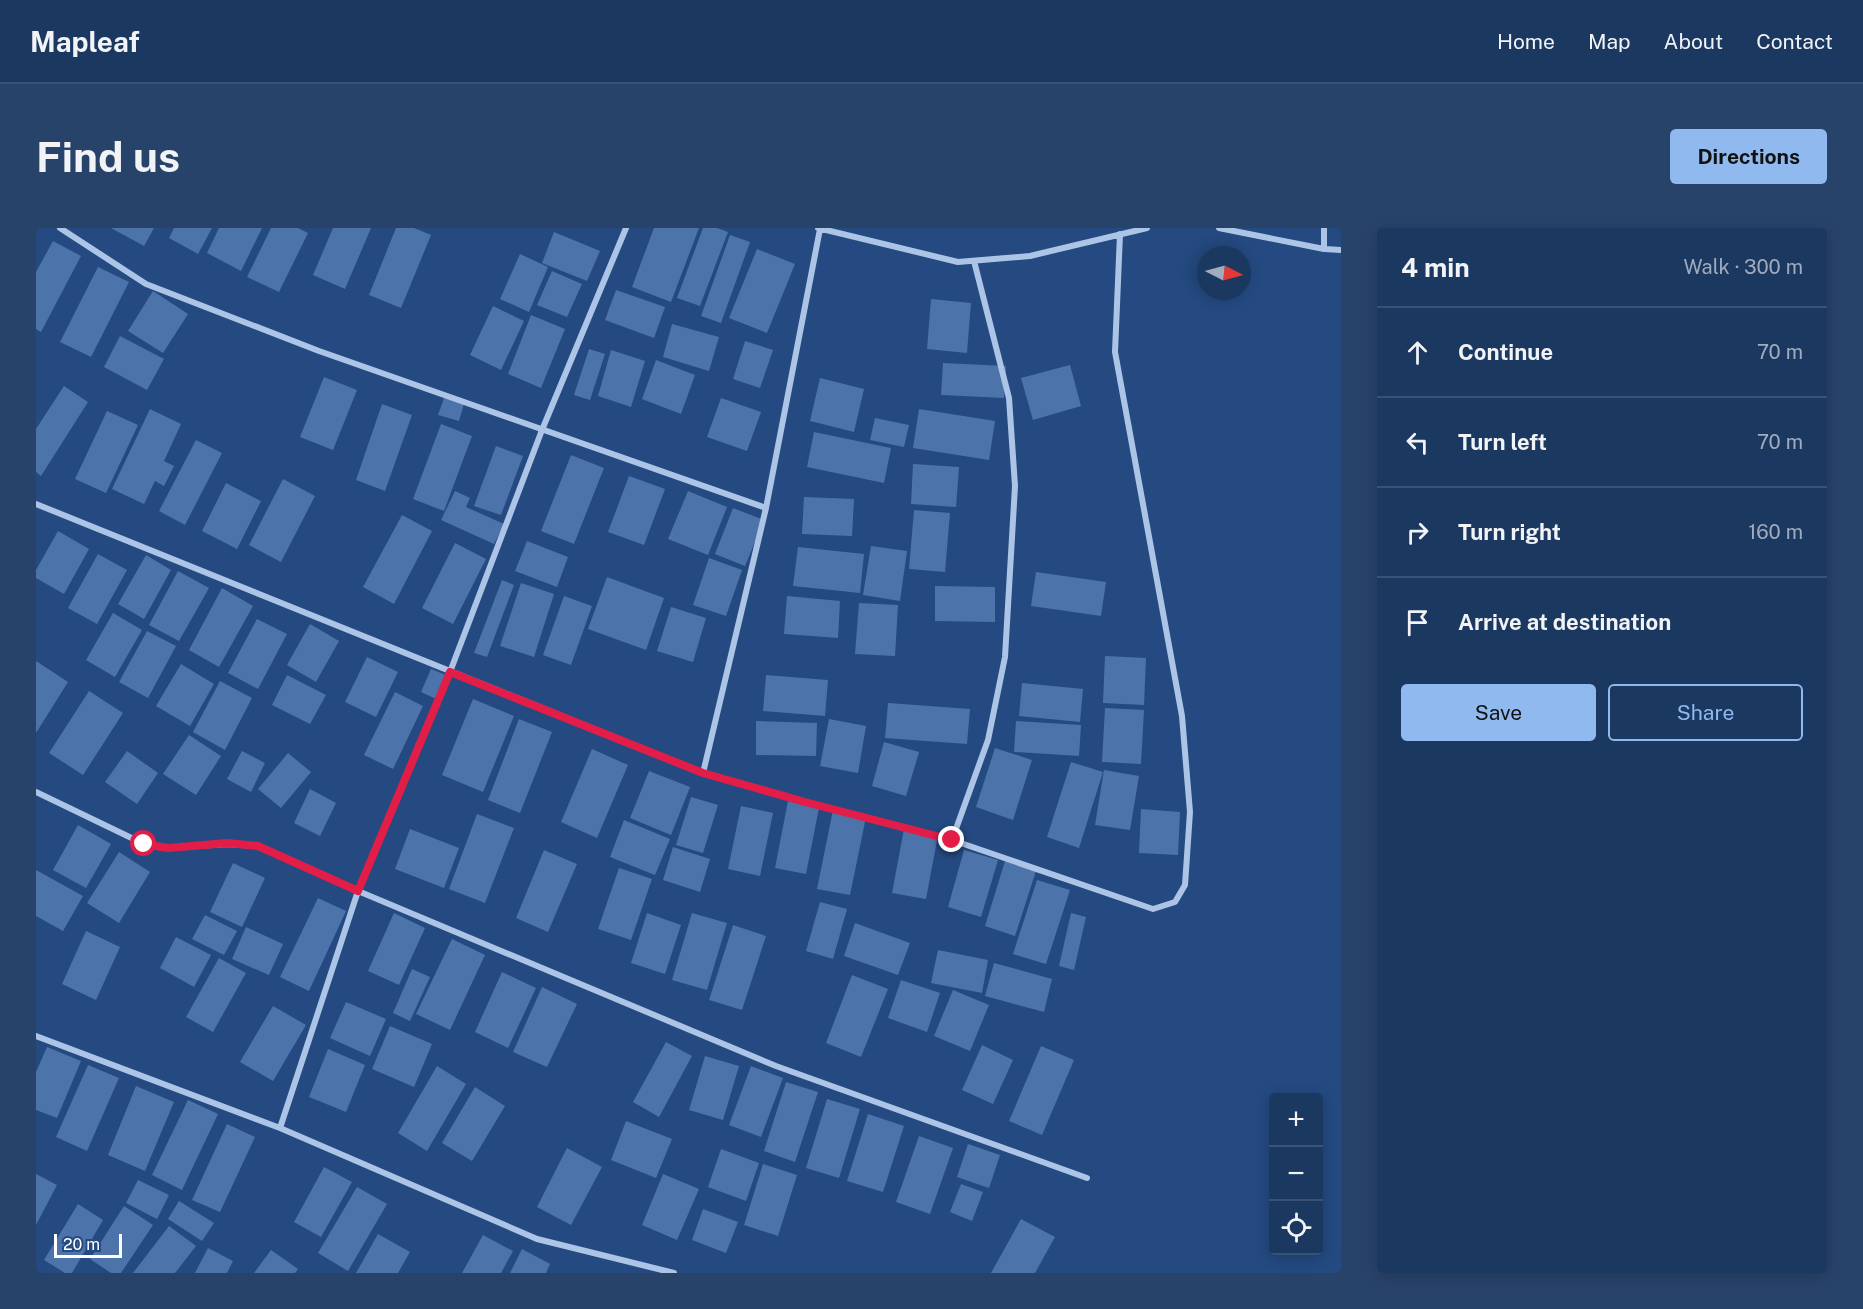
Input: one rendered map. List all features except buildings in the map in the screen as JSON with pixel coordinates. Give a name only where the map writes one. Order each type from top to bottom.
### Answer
[{"type":"street","points":[[60,228],[146,284],[319,351],[766,508]]},
{"type":"street","points":[[280,1128],[358,891],[450,672],[542,430],[626,228]]},
{"type":"street","points":[[703,773],[766,508],[819,229],[958,262],[1030,256],[1147,228]]},
{"type":"street","points":[[1219,228],[1324,249],[1341,250]]},
{"type":"street","points":[[1324,228],[1324,249]]},
{"type":"street","points":[[36,504],[703,773],[952,840],[1153,909],[1175,902],[1185,885],[1190,812],[1182,716],[1115,352],[1120,234]]},
{"type":"street","points":[[952,840],[988,740],[1005,657],[1015,486],[1009,398],[974,261]]},
{"type":"street","points":[[36,792],[144,844],[168,848],[227,843],[258,846],[358,891],[776,1066],[1087,1178]]},
{"type":"street","points":[[36,1036],[280,1128],[537,1239],[674,1273]]},
{"type":"route","points":[[144,844],[168,848],[227,843],[258,846],[358,891],[450,672],[703,773],[952,840]]}]
